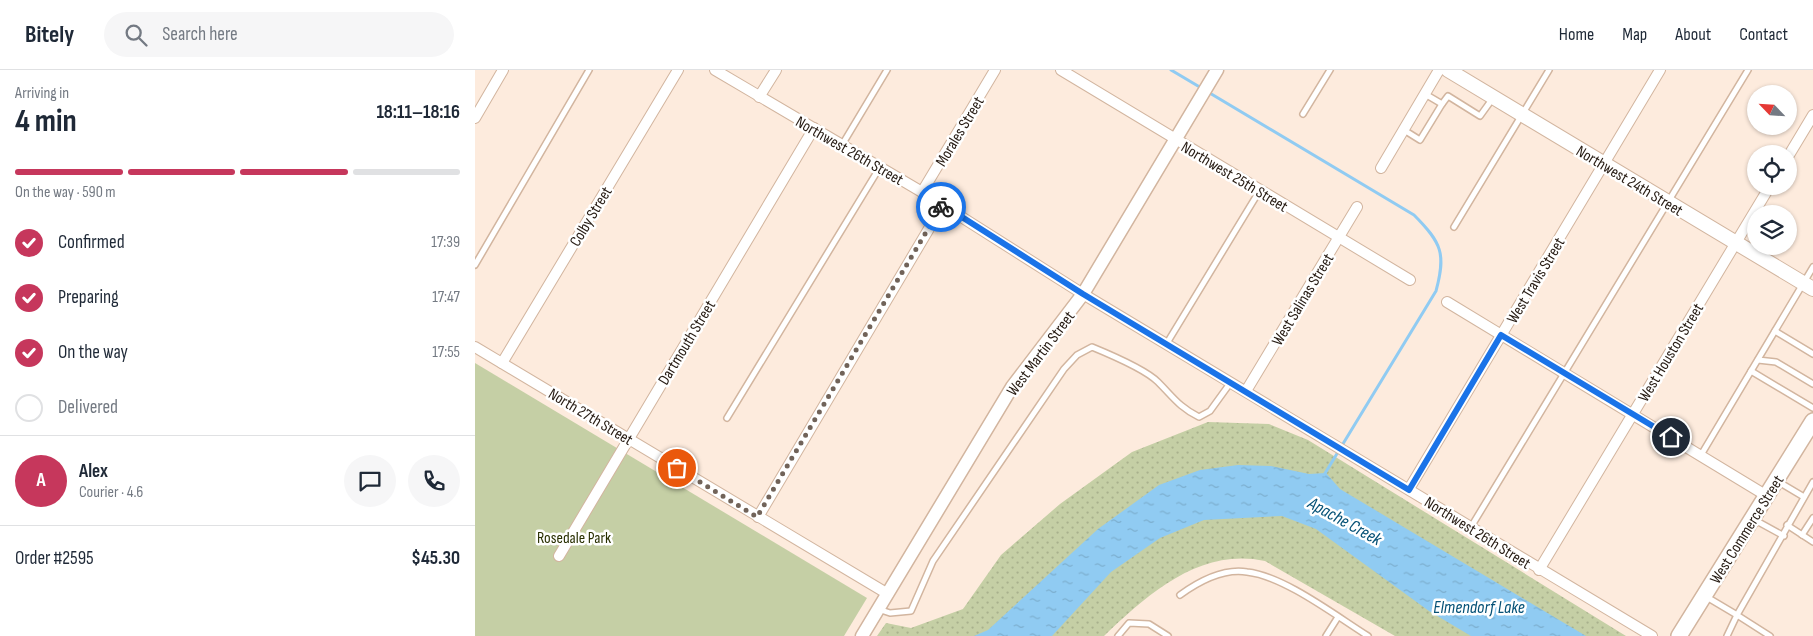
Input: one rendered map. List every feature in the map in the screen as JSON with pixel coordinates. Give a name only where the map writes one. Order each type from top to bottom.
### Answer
[{"type":"main road","name":"Northwest 24th Street","points":[[1447,70],[1810,287]]},
{"type":"main road","name":"West Commerce Street","points":[[1679,636],[1811,427]]},
{"type":"street","points":[[475,118],[503,70]]},
{"type":"street","name":"Colby Street","points":[[502,363],[678,70]]},
{"type":"street","name":"Northwest 26th Street","points":[[715,70],[922,192],[1083,294],[1333,443],[1539,570],[1652,636]]},
{"type":"street","points":[[759,97],[776,70]]},
{"type":"street","name":"Morales Street","points":[[922,192],[995,70]]},
{"type":"street","name":"Northwest 25th Street","points":[[1061,70],[1410,280]]},
{"type":"street","points":[[1381,168],[1439,70]]},
{"type":"street","name":"West Travis Street","points":[[1409,490],[1660,70]]},
{"type":"street","name":"West Martin Street","points":[[862,636],[1012,387],[1083,294],[1215,72]]},
{"type":"street","points":[[1795,145],[1813,115]]},
{"type":"street","name":"Dartmouth Street","points":[[559,556],[813,128]]},
{"type":"street","name":"West Houston Street","points":[[1539,570],[1764,195]]},
{"type":"street","points":[[757,517],[943,205]]},
{"type":"street","name":"West Salinas Street","points":[[1246,391],[1357,207]]},
{"type":"street","points":[[1447,302],[1767,496]]},
{"type":"street","name":"North 27th Street","points":[[475,347],[888,594]]},
{"type":"lane","points":[[475,264],[589,70]]},
{"type":"lane","points":[[842,145],[887,70]]},
{"type":"lane","points":[[1303,114],[1330,70]]},
{"type":"lane","points":[[1454,227],[1549,70]]},
{"type":"lane","points":[[1470,528],[1748,70]]},
{"type":"lane","points":[[1425,93],[1443,104]]},
{"type":"lane","points":[[1403,130],[1420,140],[1448,96],[1480,116],[1493,97]]},
{"type":"lane","points":[[727,418],[880,167]]},
{"type":"lane","points":[[1167,343],[1260,190]]},
{"type":"lane","points":[[1701,455],[1775,331],[1810,287],[1813,267]]},
{"type":"lane","points":[[1775,331],[1813,354]]},
{"type":"lane","points":[[878,609],[890,613],[911,611],[933,561],[1064,369],[1077,355],[1092,347],[1112,355],[1157,380],[1183,409],[1199,417],[1210,411],[1231,382]]},
{"type":"lane","points":[[1758,360],[1776,362],[1813,384]]},
{"type":"lane","points":[[1751,371],[1813,408]]},
{"type":"lane","points":[[1777,480],[1804,497]]},
{"type":"lane","points":[[1727,636],[1737,615],[1783,536],[1787,525],[1813,482]]},
{"type":"lane","points":[[1753,518],[1783,536]]},
{"type":"lane","points":[[1802,535],[1813,518]]},
{"type":"lane","points":[[1787,525],[1813,542]]},
{"type":"lane","points":[[1179,595],[1201,580],[1227,573],[1246,571],[1275,580],[1368,636]]},
{"type":"lane","points":[[1705,595],[1770,636]]},
{"type":"lane","points":[[1326,636],[1338,617]]},
{"type":"lane","points":[[1117,636],[1129,623],[1149,624],[1168,636]]},
{"type":"green space","name":"Rosedale Park","points":[[475,363],[867,598],[844,636],[475,636]]},
{"type":"green space","points":[[1208,422],[1269,424],[1308,440],[1626,636],[1395,636],[1265,561],[1241,558],[1219,561],[1197,568],[1177,578],[1157,590],[1104,636],[877,636],[886,623],[911,628],[963,609],[1001,555],[1060,504],[1132,452]]},
{"type":"water","name":"Elmendorf Lake","points":[[1238,465],[1271,466],[1309,474],[1326,473],[1340,489],[1586,636],[1471,636],[1429,611],[1316,529],[1282,516],[1204,520],[1160,538],[1111,572],[1052,636],[974,636],[988,630],[1098,529],[1159,485],[1200,470]]},
{"type":"waterway","points":[[1171,70],[1203,89]]},
{"type":"waterway","points":[[1208,92],[1414,215],[1431,233],[1439,250],[1441,267],[1436,291],[1324,475]]},
{"type":"way so far","points":[[677,468],[757,517],[941,207]]},
{"type":"route","points":[[941,207],[943,205],[1083,294],[1409,490],[1501,335],[1671,437]]},
{"type":"water label","name":"Apache Creek","points":[[1345,521]]}]
